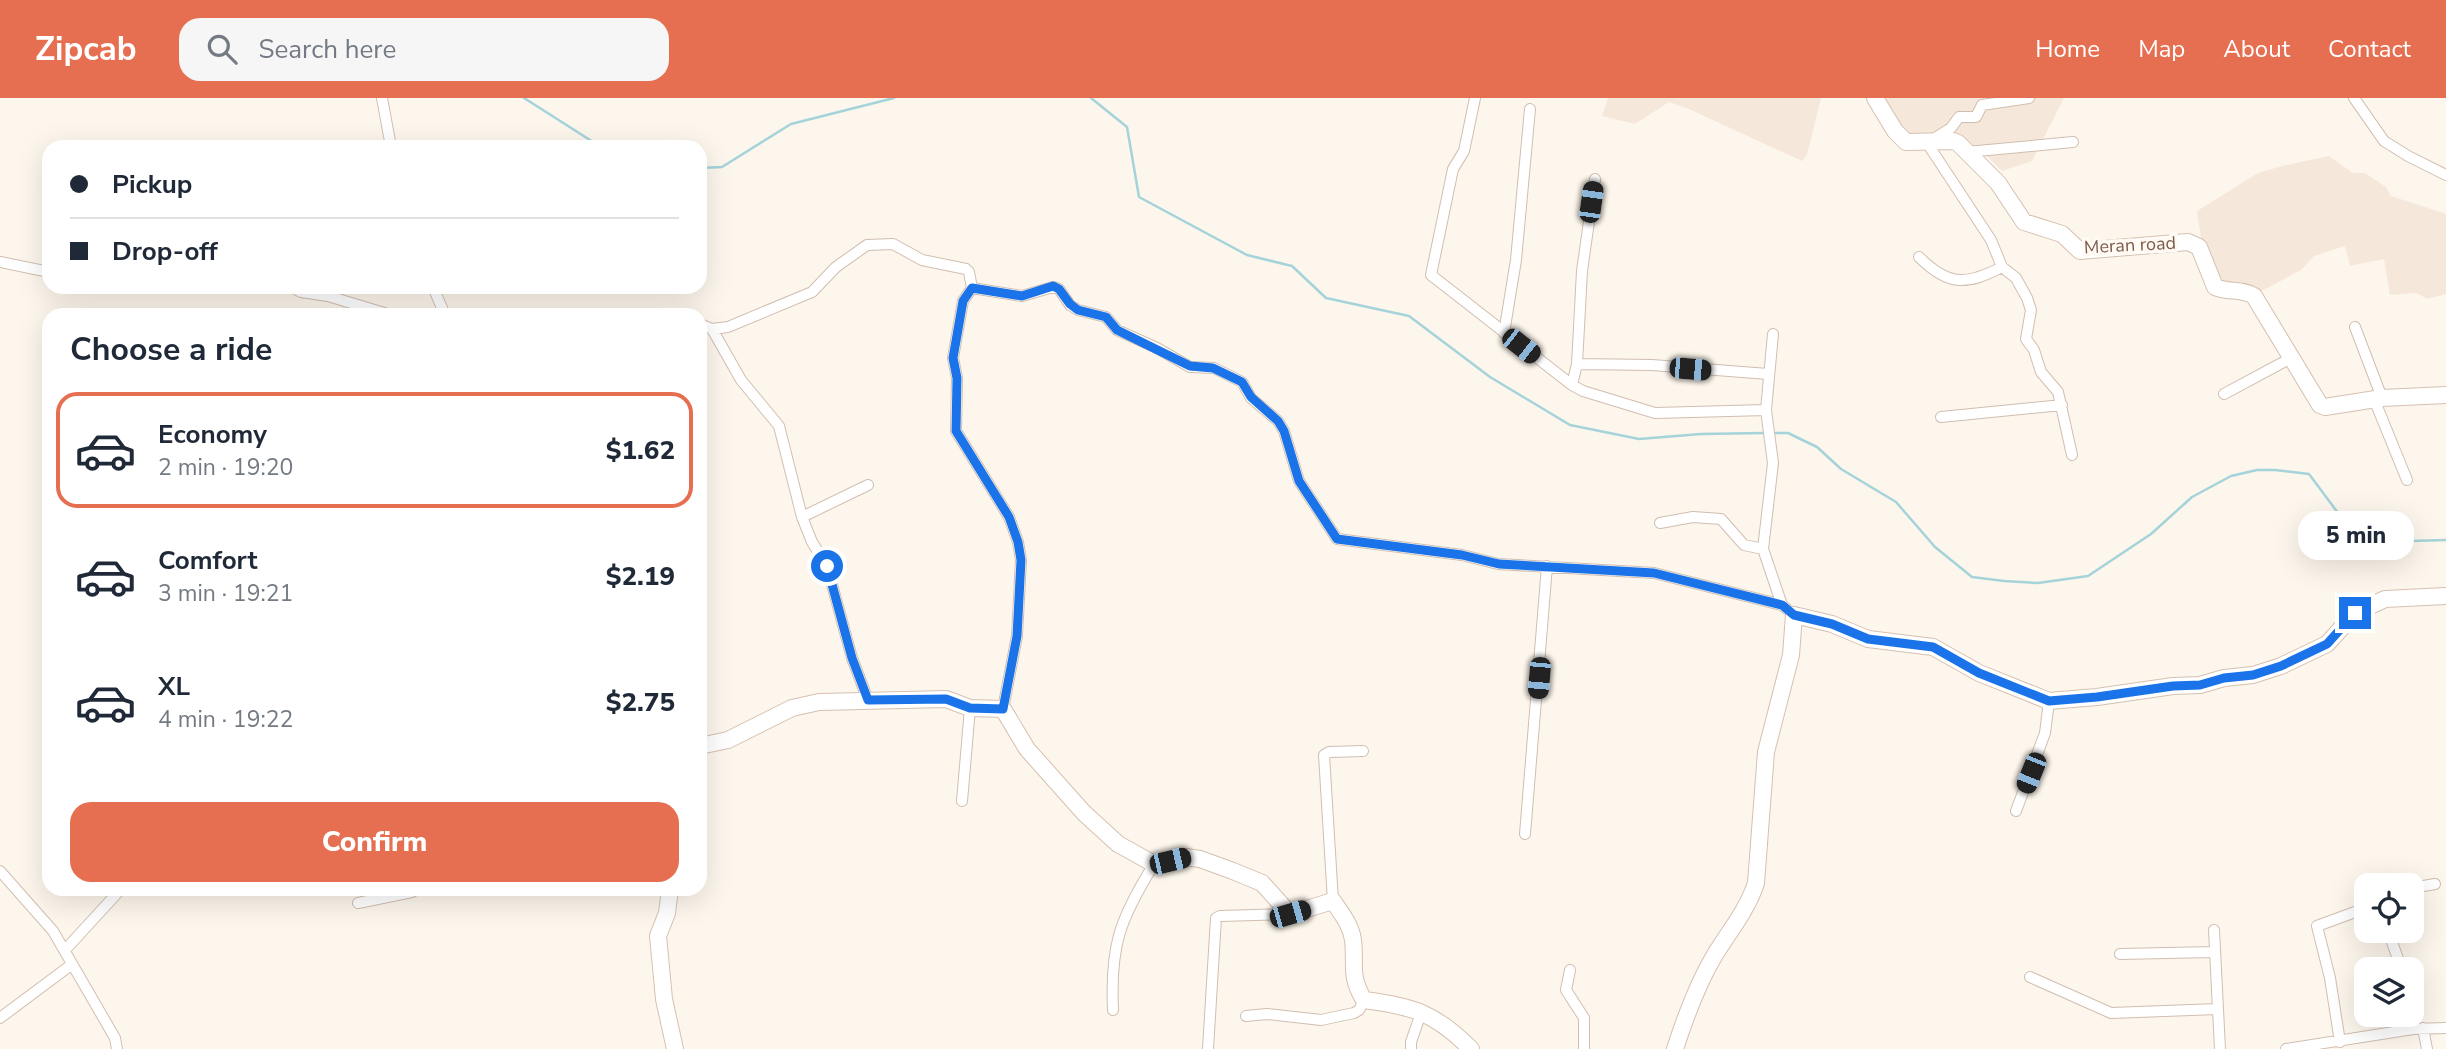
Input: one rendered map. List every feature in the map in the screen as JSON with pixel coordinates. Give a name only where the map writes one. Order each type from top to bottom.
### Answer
[{"type":"street","points":[[383,98],[390,140]]},
{"type":"street","points":[[1475,98],[1464,151],[1452,169],[1431,275],[1583,391],[1655,413],[1766,410]]},
{"type":"street","name":"Meran road","points":[[1875,98],[1899,136],[1906,142],[1953,141],[1998,183],[2024,222],[2062,234],[2080,251],[2194,243],[2199,247],[2215,287],[2242,290],[2254,296],[2320,405],[2325,407],[2378,399],[2446,395]]},
{"type":"street","points":[[2029,98],[1982,106],[1976,117],[1959,117],[1954,120],[1951,128],[1927,143],[1991,240],[2002,267],[2015,278],[2027,298],[2031,310],[2026,339],[2034,350],[2040,372],[2058,392],[2072,455]]},
{"type":"street","points":[[2354,98],[2384,141],[2446,175]]},
{"type":"street","points":[[1504,332],[1516,260],[1530,109]]},
{"type":"street","points":[[1967,152],[2073,142]]},
{"type":"street","points":[[1572,385],[1577,364],[1582,271],[1595,179]]},
{"type":"street","points":[[707,327],[727,327],[812,292],[836,267],[867,245],[894,244],[922,260],[969,272],[972,288],[963,301],[953,358],[957,378],[956,431],[1009,517],[1021,560],[1017,636],[1003,709],[1027,749],[1084,813],[1118,844],[1154,864],[1186,857],[1233,871],[1262,883],[1290,914]]},
{"type":"street","points":[[1919,257],[1928,266],[1958,282],[1982,278],[2002,267]]},
{"type":"street","points":[[0,262],[42,271]]},
{"type":"street","points":[[972,288],[1022,296],[1053,286],[1078,310],[1106,317],[1117,330],[1190,366],[1213,368],[1242,382],[1251,397],[1278,421],[1284,431],[1299,481],[1337,539],[1462,555],[1499,564],[1654,573],[1788,610],[1868,639],[1933,647],[1979,673],[2049,701],[2200,685],[2224,678],[2253,675],[2281,666],[2327,644],[2355,613],[2385,599],[2446,596]]},
{"type":"street","points":[[314,294],[368,308]]},
{"type":"street","points":[[2356,327],[2407,480]]},
{"type":"street","points":[[712,329],[741,380],[779,426],[802,517],[812,542],[827,566],[852,658],[868,700]]},
{"type":"street","points":[[1675,1049],[1687,1011],[1712,959],[1749,900],[1755,883],[1766,752],[1791,655],[1788,610],[1763,549],[1773,463],[1766,410],[1773,334]]},
{"type":"street","points":[[2224,394],[2291,358]]},
{"type":"street","points":[[1577,364],[1652,365],[1768,374]]},
{"type":"street","points":[[1941,416],[2062,405]]},
{"type":"street","points":[[802,517],[868,485]]},
{"type":"street","points":[[1660,523],[1693,517],[1721,519],[1744,545],[1763,549]]},
{"type":"street","points":[[1525,834],[1547,566]]},
{"type":"street","points":[[707,744],[728,740],[807,703],[946,699],[970,708],[1003,709]]},
{"type":"street","points":[[2016,811],[2045,733],[2049,701]]},
{"type":"street","points":[[962,801],[970,708]]},
{"type":"street","points":[[1363,751],[1329,752],[1324,755],[1333,901],[1349,925],[1353,939],[1355,985],[1364,1000]]},
{"type":"street","points":[[1113,1010],[1115,943],[1130,901],[1154,864]]},
{"type":"street","points":[[0,871],[54,931],[115,1038],[117,1049]]},
{"type":"street","points":[[2424,886],[2435,884]]},
{"type":"street","points":[[65,950],[115,896]]},
{"type":"street","points":[[358,903],[392,896]]},
{"type":"street","points":[[669,896],[667,913],[658,936],[664,999],[675,1049]]},
{"type":"street","points":[[1208,1049],[1216,918],[1290,914],[1333,901]]},
{"type":"street","points":[[2340,1042],[2330,978],[2318,926],[2354,912]]},
{"type":"street","points":[[2214,930],[2220,1049]]},
{"type":"street","points":[[2120,954],[2215,952]]},
{"type":"street","points":[[0,1018],[71,965]]},
{"type":"street","points":[[1570,970],[1566,990],[1584,1018],[1584,1049]]},
{"type":"street","points":[[2030,977],[2111,1013],[2218,1009]]},
{"type":"street","points":[[1364,1000],[1397,1004],[1421,1013],[1450,1028],[1471,1049]]},
{"type":"street","points":[[1246,1016],[1267,1014],[1321,1020],[1354,1013],[1359,1010],[1364,1000]]},
{"type":"street","points":[[1411,1049],[1421,1013]]},
{"type":"street","points":[[2418,1028],[2427,1049]]},
{"type":"street","points":[[2286,1049],[2418,1028],[2446,1028]]},
{"type":"shaded area","points":[[1608,98],[1821,98],[1807,155],[1802,161],[1669,102],[1635,124],[1602,116]]},
{"type":"shaded area","points":[[1877,98],[2064,98],[2032,161],[2002,171],[1977,146],[1907,140]]},
{"type":"shaded area","points":[[2329,156],[2353,173],[2365,173],[2386,187],[2391,196],[2446,214],[2446,294],[2427,299],[2417,293],[2390,295],[2384,259],[2350,266],[2345,246],[2314,256],[2301,270],[2258,293],[2234,295],[2204,258],[2197,211],[2258,173]]},
{"type":"waterway","points":[[524,98],[590,140]]},
{"type":"waterway","points":[[707,168],[722,167],[791,124],[894,98]]},
{"type":"waterway","points":[[1091,98],[1127,127],[1139,197],[1247,255],[1292,266],[1326,298],[1409,316],[1490,377],[1570,425],[1639,439],[1765,433]]},
{"type":"waterway","points":[[1771,433],[1788,433],[1817,447],[1841,469],[1896,502],[1935,547],[1972,577],[2038,583],[2088,576],[2151,534],[2192,497],[2231,476],[2257,470],[2309,474],[2347,525],[2375,542],[2446,540]]},
{"type":"route","points":[[827,566],[852,658],[868,700],[946,699],[970,708],[1003,709],[1017,636],[1021,560],[1009,517],[956,431],[957,378],[953,358],[963,301],[972,288],[1022,296],[1053,286],[1078,310],[1106,317],[1117,330],[1190,366],[1213,368],[1242,382],[1251,397],[1278,421],[1284,431],[1299,481],[1337,539],[1462,555],[1499,564],[1654,573],[1782,605],[1794,615],[1832,624],[1868,639],[1933,647],[1979,673],[2049,701],[2200,685],[2224,678],[2253,675],[2281,666],[2327,644],[2355,613]]}]
